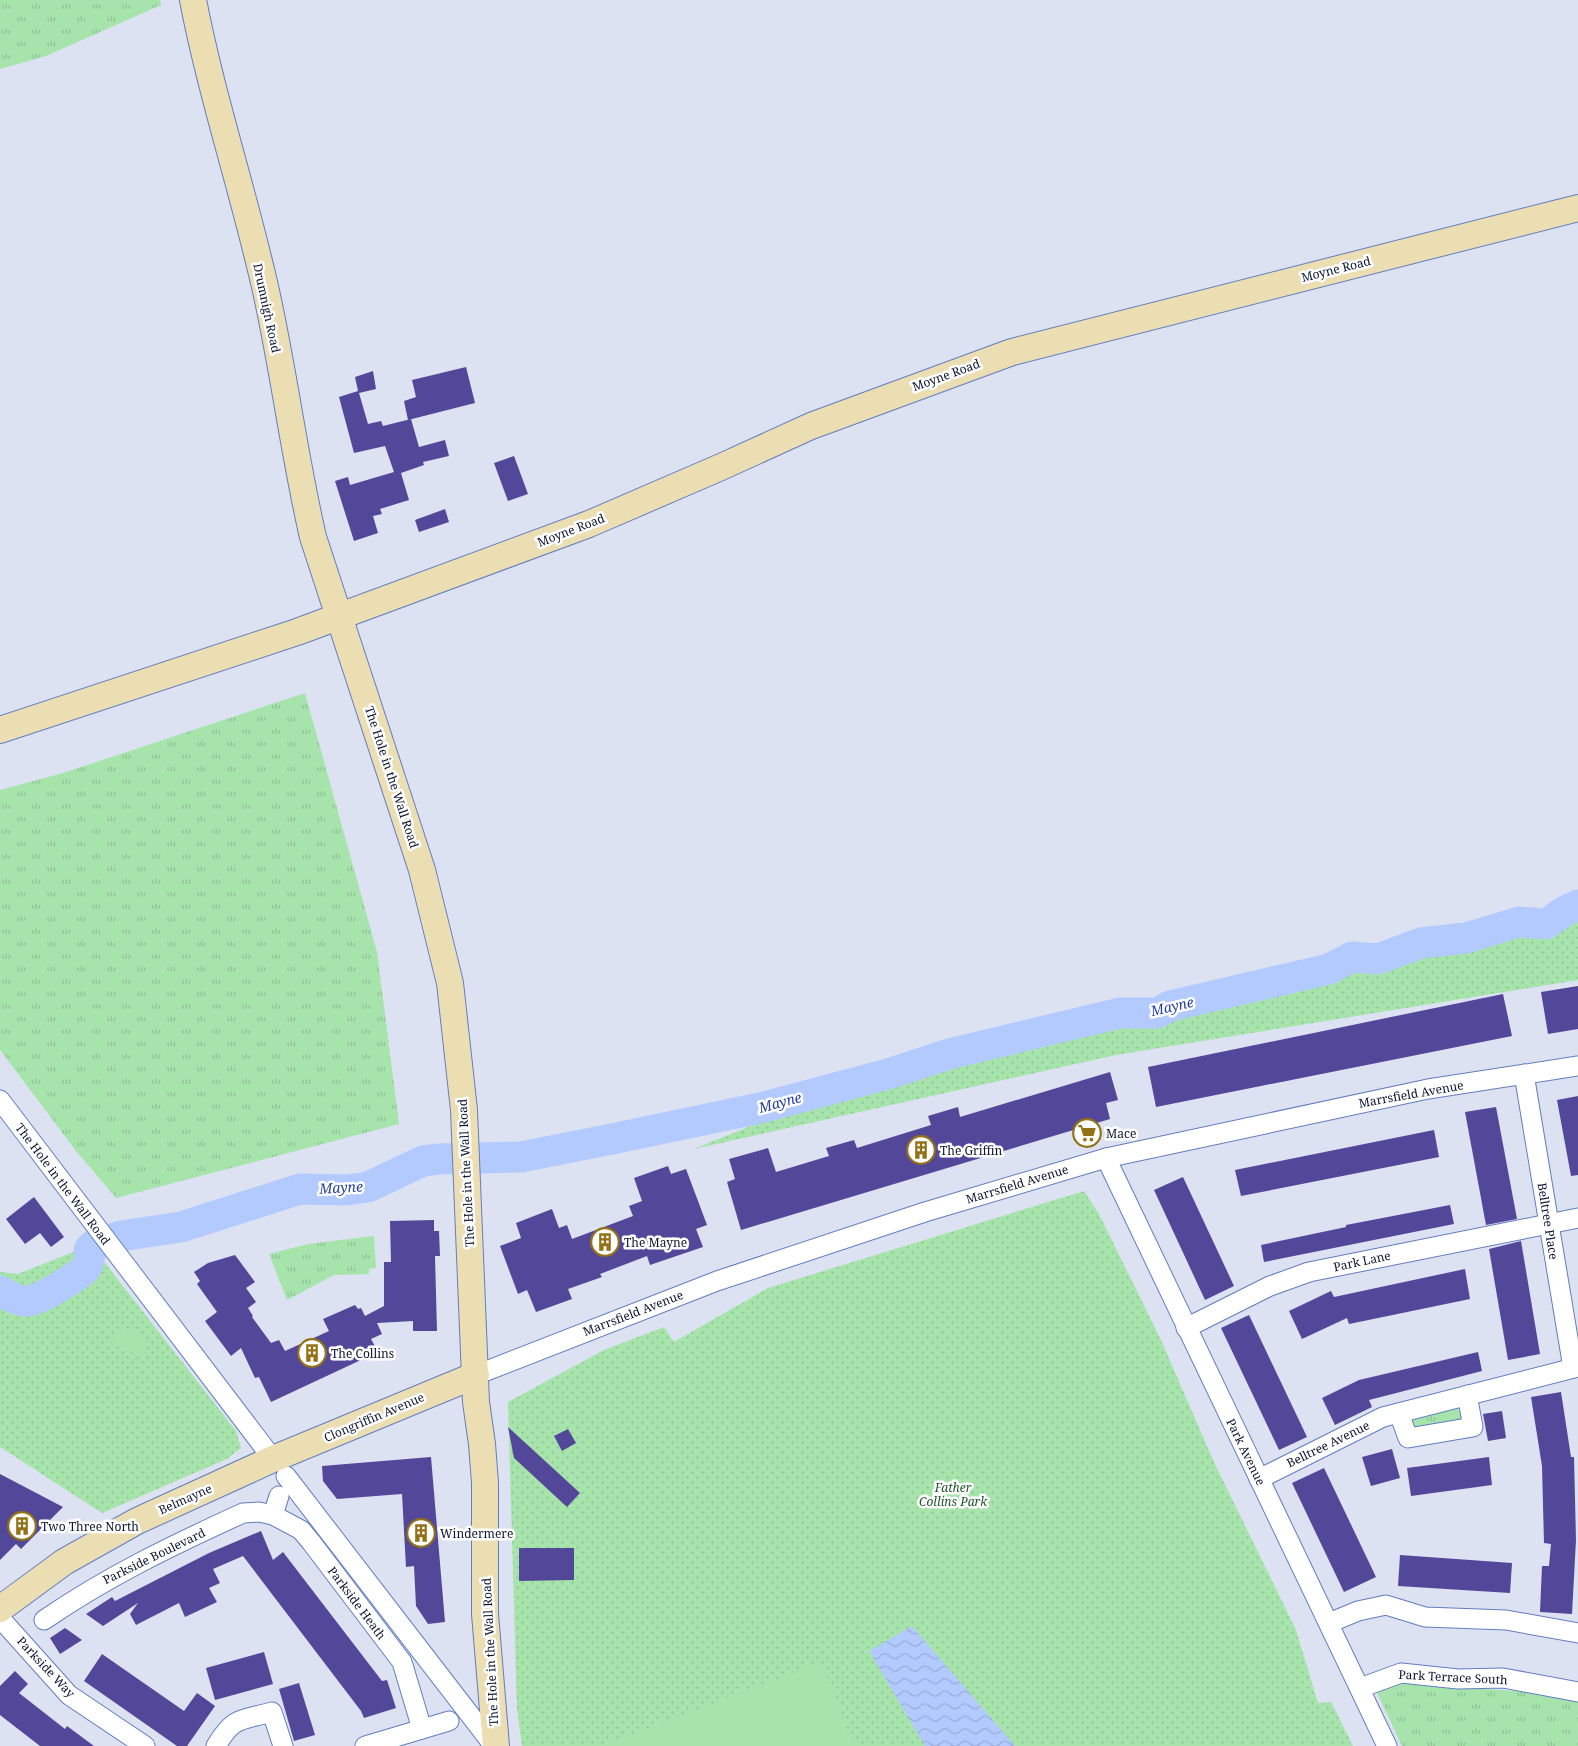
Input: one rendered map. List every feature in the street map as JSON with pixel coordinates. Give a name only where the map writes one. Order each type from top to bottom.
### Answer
[{"type":"main road","name":"Drumnigh Road","points":[[193,0],[219,116],[266,291],[302,490],[324,573],[338,616]]},
{"type":"main road","name":"Moyne Road","points":[[0,730],[159,678],[338,616],[590,524],[721,468],[811,426],[1012,352],[1578,208]]},
{"type":"main road","name":"The Hole in the Wall Road","points":[[338,616],[422,870],[437,924],[450,983],[464,1110],[476,1402],[485,1483],[485,1614],[495,1746]]},
{"type":"main road","name":"Clongriffin Avenue","points":[[280,1468],[476,1374]]},
{"type":"main road","name":"Belmayne","points":[[0,1610],[64,1562],[137,1521],[280,1468]]},
{"type":"street","name":"Marrsfield Avenue","points":[[476,1374],[717,1281],[925,1212],[1106,1158],[1428,1089],[1578,1066]]},
{"type":"street","name":"Belltree Place","points":[[1524,1074],[1548,1223],[1575,1367]]},
{"type":"street","name":"The Hole in the Wall Road","points":[[0,1100],[128,1271],[495,1746]]},
{"type":"street","name":"Park Avenue","points":[[1106,1158],[1387,1746]]},
{"type":"street","name":"Park Lane","points":[[1186,1328],[1270,1286],[1310,1272],[1578,1218]]},
{"type":"street","name":"Belltree Avenue","points":[[1259,1478],[1383,1417],[1575,1367]]},
{"type":"street","points":[[1399,1413],[1408,1438],[1473,1428],[1467,1396]]},
{"type":"street","points":[[272,1515],[279,1496]]},
{"type":"street","name":"Parkside Boulevard","points":[[44,1620],[85,1592],[157,1552],[243,1514],[259,1512],[272,1515]]},
{"type":"street","name":"Parkside Heath","points":[[272,1515],[301,1530],[402,1662],[422,1729]]},
{"type":"street","points":[[1329,1623],[1358,1611],[1386,1605],[1424,1617],[1506,1620],[1578,1633]]},
{"type":"street","name":"Parkside Way","points":[[0,1618],[69,1694],[144,1746]]},
{"type":"street","name":"Park Terrace South","points":[[1360,1688],[1401,1673],[1458,1680],[1503,1678],[1578,1692]]},
{"type":"street","points":[[216,1746],[227,1727],[233,1722],[272,1712],[283,1746]]},
{"type":"street","points":[[364,1746],[449,1721]]},
{"type":"green space","points":[[0,0],[160,0],[161,5],[46,56],[0,69]]},
{"type":"green space","points":[[305,693],[377,952],[399,1124],[116,1198],[76,1151],[0,1050],[0,790],[63,773]]},
{"type":"green space","points":[[1578,916],[1578,980],[1116,1055],[694,1149],[775,1116],[1088,1023]]},
{"type":"green space","name":"Father Collins Park","points":[[1084,1191],[1099,1214],[1161,1340],[1213,1460],[1296,1630],[1318,1703],[1331,1702],[1353,1746],[522,1746],[517,1709],[508,1402],[604,1350],[664,1327],[674,1342],[768,1288]]},
{"type":"green space","points":[[374,1236],[376,1268],[369,1269],[369,1274],[334,1275],[287,1300],[269,1254],[308,1244]]},
{"type":"green space","points":[[91,1245],[236,1431],[241,1448],[227,1459],[102,1513],[0,1447],[0,1272],[18,1274]]},
{"type":"green space","points":[[122,1328],[139,1330],[146,1343],[144,1357],[111,1344]]},
{"type":"green space","points":[[1456,1408],[1460,1410],[1463,1420],[1413,1428],[1411,1421]]},
{"type":"green space","points":[[821,1662],[854,1746],[601,1746]]},
{"type":"green space","points":[[1371,1680],[1578,1696],[1578,1746],[1402,1746]]},
{"type":"water","points":[[912,1626],[1015,1746],[925,1746],[869,1651]]},
{"type":"building","points":[[466,367],[475,403],[408,420],[404,401],[416,397],[412,380]]},
{"type":"building","points":[[373,371],[376,389],[359,393],[368,424],[381,421],[383,426],[411,419],[419,447],[445,440],[449,456],[423,462],[424,465],[401,473],[409,500],[380,509],[382,514],[373,516],[378,533],[354,541],[335,481],[348,477],[350,485],[394,472],[385,446],[354,453],[339,397],[358,391],[355,377]]},
{"type":"building","points":[[514,456],[528,494],[508,501],[494,463]]},
{"type":"building","points":[[445,509],[449,522],[419,532],[415,520]]},
{"type":"building","points":[[1578,986],[1578,1029],[1548,1034],[1541,992]]},
{"type":"building","points":[[1503,994],[1512,1036],[1156,1107],[1148,1067]]},
{"type":"building","name":"The Griffin","points":[[1110,1072],[1118,1100],[1106,1103],[1110,1119],[741,1230],[727,1182],[735,1179],[729,1159],[768,1148],[776,1172],[829,1156],[826,1148],[854,1140],[857,1148],[931,1125],[928,1116],[958,1107],[960,1117]]},
{"type":"building","points":[[1578,1096],[1578,1175],[1571,1176],[1557,1100]]},
{"type":"building","points":[[1496,1107],[1517,1219],[1486,1225],[1465,1112]]},
{"type":"building","points":[[1434,1130],[1439,1157],[1241,1196],[1235,1170]]},
{"type":"building","name":"The Mayne","points":[[668,1166],[671,1174],[686,1169],[707,1225],[696,1229],[703,1247],[650,1265],[647,1256],[600,1274],[602,1277],[568,1289],[572,1299],[536,1312],[527,1290],[518,1294],[500,1246],[521,1238],[516,1223],[552,1209],[559,1228],[567,1225],[572,1239],[633,1216],[629,1206],[642,1201],[634,1178]]},
{"type":"building","points":[[1183,1177],[1234,1286],[1205,1300],[1154,1190]]},
{"type":"building","points":[[34,1197],[64,1237],[51,1247],[40,1233],[25,1244],[6,1219]]},
{"type":"building","points":[[1450,1205],[1454,1224],[1264,1262],[1261,1245],[1346,1227],[1346,1225]]},
{"type":"building","points":[[434,1220],[434,1231],[439,1231],[440,1256],[435,1256],[437,1331],[413,1331],[413,1321],[377,1323],[382,1334],[371,1339],[378,1352],[271,1402],[259,1377],[255,1378],[241,1348],[231,1356],[205,1321],[217,1312],[197,1284],[200,1281],[194,1272],[208,1263],[235,1255],[255,1282],[246,1288],[256,1302],[248,1308],[252,1317],[271,1343],[279,1340],[285,1351],[329,1331],[323,1319],[355,1305],[358,1309],[361,1308],[365,1316],[384,1306],[384,1262],[391,1262],[390,1221]]},
{"type":"building","points":[[1521,1241],[1540,1354],[1508,1360],[1489,1249]]},
{"type":"building","points":[[1465,1269],[1470,1299],[1349,1324],[1347,1318],[1302,1339],[1289,1311],[1331,1291],[1334,1297]]},
{"type":"building","points":[[1249,1315],[1307,1437],[1279,1450],[1221,1328]]},
{"type":"building","points":[[1478,1352],[1482,1371],[1369,1400],[1372,1407],[1335,1425],[1322,1398],[1359,1380]]},
{"type":"building","points":[[1561,1392],[1571,1457],[1574,1457],[1576,1540],[1572,1614],[1540,1612],[1542,1566],[1549,1566],[1551,1544],[1544,1543],[1542,1466],[1531,1397]]},
{"type":"building","points":[[1502,1411],[1506,1438],[1488,1441],[1483,1414]]},
{"type":"building","points":[[508,1427],[580,1493],[567,1507],[514,1458]]},
{"type":"building","points":[[568,1429],[576,1443],[562,1451],[554,1436]]},
{"type":"building","points":[[1392,1449],[1400,1478],[1371,1486],[1362,1457]]},
{"type":"building","name":"Windermere","points":[[431,1457],[445,1622],[428,1624],[416,1606],[414,1566],[406,1567],[402,1494],[337,1499],[323,1481],[322,1466]]},
{"type":"building","points":[[1489,1457],[1492,1485],[1411,1496],[1407,1468]]},
{"type":"building","points":[[1324,1468],[1376,1577],[1344,1592],[1292,1483]]},
{"type":"building","name":"Two Three North","points":[[0,1474],[63,1507],[21,1549],[16,1544],[0,1560]]},
{"type":"building","points":[[261,1531],[273,1560],[283,1552],[382,1681],[387,1680],[396,1708],[364,1718],[361,1711],[243,1556],[213,1569],[220,1583],[209,1588],[217,1602],[185,1617],[179,1603],[136,1625],[130,1614],[138,1603],[103,1626],[86,1614],[112,1597],[115,1601],[209,1553]]},
{"type":"building","points":[[519,1548],[574,1548],[574,1580],[519,1581]]},
{"type":"building","points":[[1400,1555],[1512,1563],[1510,1593],[1398,1586]]},
{"type":"building","points":[[65,1628],[82,1640],[60,1654],[50,1638]]},
{"type":"building","points":[[264,1652],[273,1684],[215,1700],[206,1668]]},
{"type":"building","points":[[102,1654],[184,1711],[197,1693],[215,1706],[187,1746],[177,1746],[84,1681]]},
{"type":"building","points":[[15,1671],[28,1684],[19,1693],[65,1729],[67,1726],[94,1746],[40,1746],[0,1715],[0,1686]]},
{"type":"building","points":[[299,1683],[315,1735],[294,1741],[279,1689]]},
{"type":"waterway","name":"Mayne","points":[[0,1291],[17,1300],[34,1300],[59,1287],[86,1268],[89,1250],[92,1246],[121,1236],[181,1227],[300,1189],[346,1190],[368,1187],[423,1161],[521,1157],[760,1108],[888,1074],[949,1054],[1120,1013],[1157,1013],[1170,1006],[1329,969],[1352,957],[1378,959],[1421,943],[1466,938],[1519,922],[1546,924],[1578,905]]},
{"type":"place","name":"Mace","points":[[1087,1133]]},
{"type":"place","name":"The Griffin","points":[[921,1150]]},
{"type":"place","name":"The Mayne","points":[[605,1242]]},
{"type":"place","name":"The Collins","points":[[312,1353]]},
{"type":"place","name":"Two Three North","points":[[22,1526]]},
{"type":"place","name":"Windermere","points":[[421,1533]]}]
